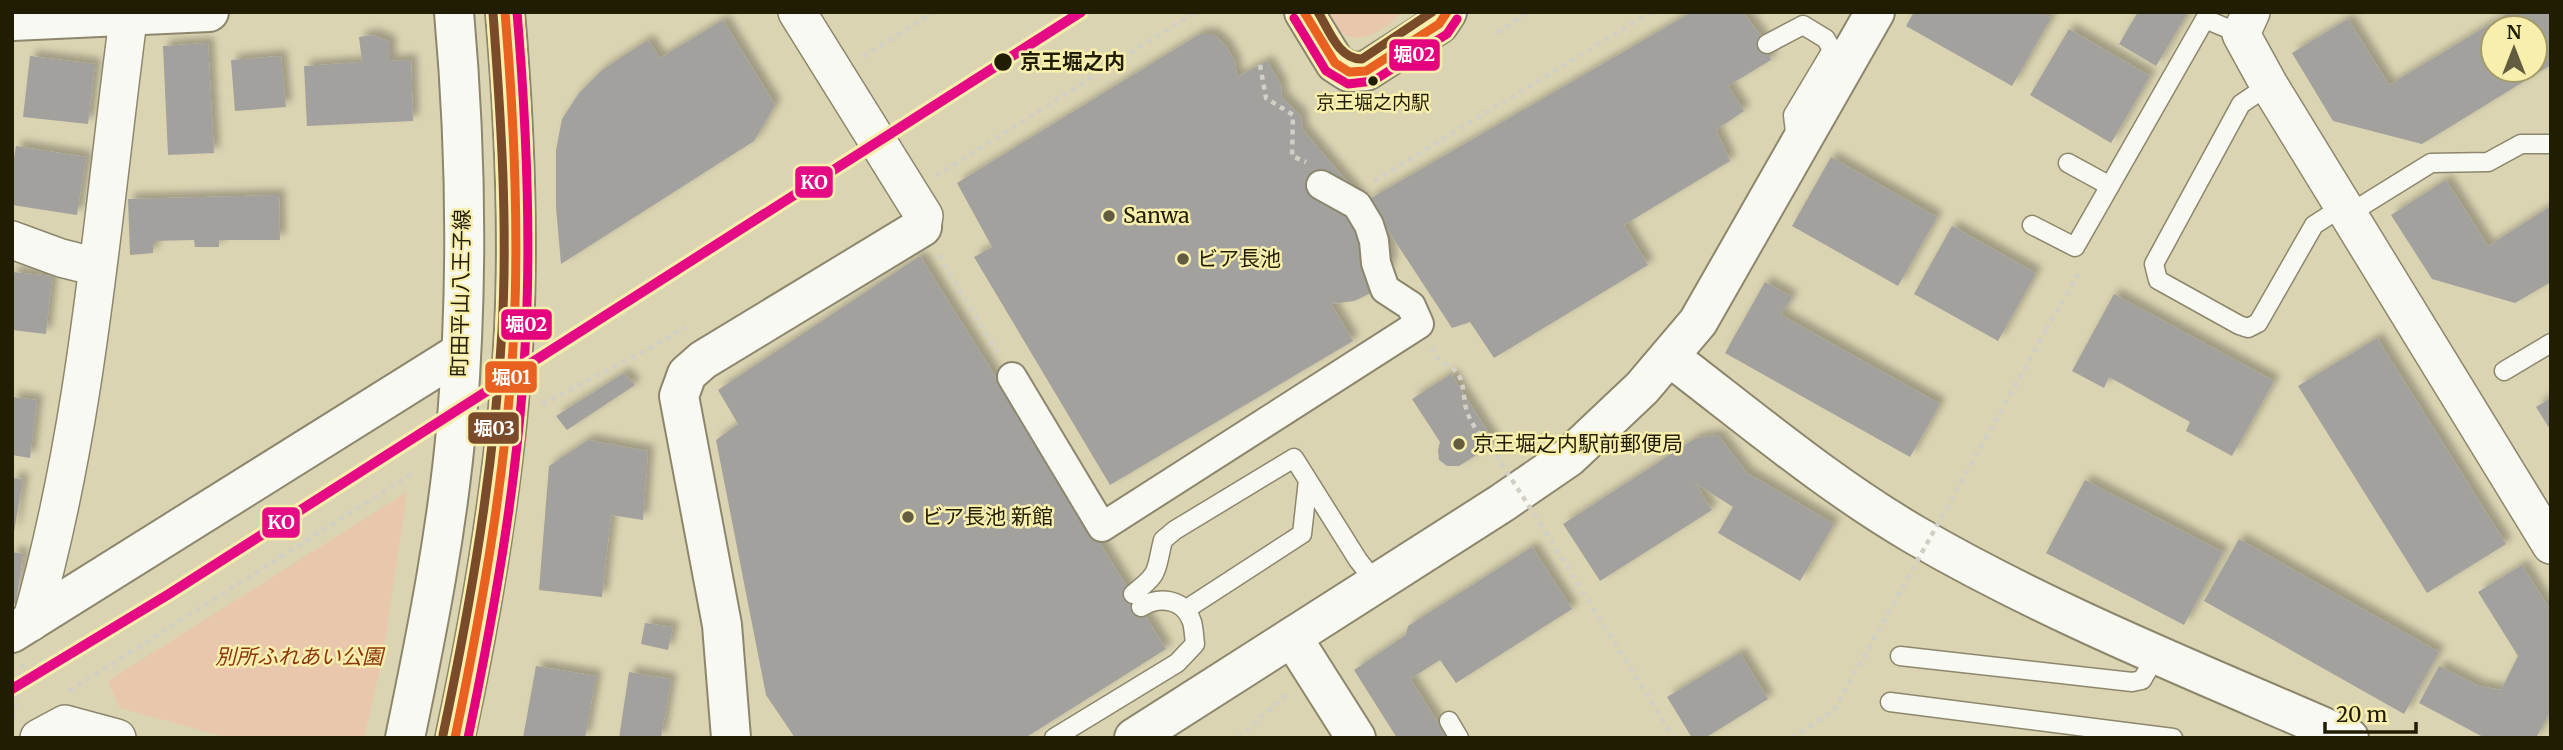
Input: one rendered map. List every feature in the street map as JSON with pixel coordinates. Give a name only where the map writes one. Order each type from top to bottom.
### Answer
[{"type":"street","points":[[12,21],[209,12]]},
{"type":"street","name":"町田平山八王子線","points":[[405,738],[435,591],[457,421],[465,234],[454,12]]},
{"type":"street","points":[[455,738],[491,551],[502,472],[514,331],[516,235],[505,12]]},
{"type":"street","points":[[731,738],[722,625],[679,396],[687,374],[703,360],[916,210],[797,12]]},
{"type":"street","points":[[1304,12],[1335,63],[1349,72],[1366,71],[1439,24],[1447,12]]},
{"type":"street","points":[[1134,738],[1502,503],[1569,457],[1599,430],[1670,357],[1698,322],[1875,12]]},
{"type":"street","points":[[22,628],[49,558],[67,481],[129,14]]},
{"type":"street","points":[[2246,23],[2269,85],[2551,545]]},
{"type":"street","points":[[1012,377],[1102,527],[1419,324],[1411,306],[1385,289],[1376,263],[1369,225],[1357,205],[1321,185]]},
{"type":"street","points":[[12,240],[61,258],[97,267]]},
{"type":"street","points":[[22,628],[461,352]]},
{"type":"street","points":[[1670,357],[1828,479],[1916,535],[2014,589],[2348,738]]},
{"type":"street","points":[[1292,637],[1356,738]]},
{"type":"street","points":[[39,738],[65,724],[117,738]]},
{"type":"lane","points":[[2032,225],[2075,247],[2205,19],[2246,23]]},
{"type":"lane","points":[[1767,44],[1803,25],[1826,39],[1832,50],[1793,115],[1797,151]]},
{"type":"lane","points":[[2269,85],[2241,104],[2154,264],[2158,280],[2248,328],[2258,323],[2314,225],[2345,211],[2431,163],[2488,162],[2521,144],[2551,144]]},
{"type":"lane","points":[[2068,163],[2110,186]]},
{"type":"lane","points":[[2504,371],[2551,343]]},
{"type":"lane","points":[[1054,738],[1177,663],[1195,645],[1192,621],[1185,610],[1174,602],[1161,599],[1137,601],[1159,567],[1163,540],[1294,457],[1358,560],[1377,584]]},
{"type":"lane","points":[[1185,610],[1302,534],[1308,480]]},
{"type":"lane","points":[[1900,656],[2132,682],[2142,680],[2157,654]]},
{"type":"lane","points":[[1890,702],[2173,738]]},
{"type":"lane","points":[[1450,721],[1459,738]]},
{"type":"path","points":[[836,74],[934,12]]},
{"type":"path","points":[[1497,33],[1528,12]]},
{"type":"path","points":[[1346,198],[1651,12]]},
{"type":"path","points":[[1012,377],[916,210],[1192,13]]},
{"type":"path","points":[[1260,65],[1266,98],[1293,115],[1292,156],[1313,165],[1321,185]]},
{"type":"path","points":[[535,408],[696,321]]},
{"type":"path","points":[[1419,324],[1424,328],[1434,354],[1457,373],[1463,387],[1467,411],[1482,439],[1540,523],[1674,738]]},
{"type":"path","points":[[1792,738],[1834,710],[2046,330]]},
{"type":"path","points":[[62,696],[423,467]]},
{"type":"path","points":[[12,722],[22,628]]},
{"type":"path","points":[[1238,738],[1294,688]]},
{"type":"green space","points":[[1328,12],[1403,12],[1374,34],[1357,38],[1340,31]]},
{"type":"green space","name":"別所ふれあい公園","points":[[407,492],[383,655],[364,738],[229,738],[120,708],[108,681]]},
{"type":"building","points":[[1692,12],[1743,12],[1767,44],[1771,60],[1728,86],[1744,111],[1716,130],[1730,161],[1624,225],[1648,265],[1494,358],[1470,322],[1452,328],[1368,200]]},
{"type":"building","points":[[1914,12],[2042,12],[2051,18],[2012,86],[1906,26]]},
{"type":"building","points":[[2138,12],[2188,12],[2156,66],[2119,44]]},
{"type":"building","points":[[2551,12],[2549,66],[2549,14],[2507,14]]},
{"type":"building","points":[[2348,19],[2389,85],[2479,31],[2479,84],[2520,84],[2422,144],[2333,121],[2292,53]]},
{"type":"building","points":[[723,20],[775,105],[754,141],[561,264],[556,207],[556,150],[562,119],[579,93],[602,70],[648,40],[660,58]]},
{"type":"building","points":[[2069,29],[2150,76],[2111,143],[2030,95]]},
{"type":"building","name":"ビア長池","points":[[1200,34],[1213,34],[1226,46],[1235,62],[1237,77],[1267,61],[1281,85],[1282,97],[1301,116],[1303,130],[1365,203],[1390,243],[1391,261],[1385,277],[1373,292],[1354,301],[1331,304],[1353,341],[1110,485],[974,257],[992,247],[957,183]]},
{"type":"building","points":[[374,35],[390,42],[390,61],[411,60],[413,121],[307,126],[304,66],[362,62],[359,37]]},
{"type":"building","points":[[208,43],[214,153],[168,155],[163,46]]},
{"type":"building","points":[[30,56],[95,64],[88,124],[23,117]]},
{"type":"building","points":[[281,56],[286,107],[235,111],[231,60]]},
{"type":"building","points":[[16,146],[86,157],[77,215],[12,205],[12,170]]},
{"type":"building","points":[[1831,157],[1937,217],[1898,286],[1792,226]]},
{"type":"building","points":[[2446,180],[2488,246],[2551,206],[2551,282],[2515,303],[2432,279],[2391,215]]},
{"type":"building","points":[[279,195],[280,240],[219,240],[219,247],[195,247],[194,240],[153,241],[153,253],[130,255],[128,199]]},
{"type":"building","points":[[1952,226],[2036,273],[1998,341],[1914,294]]},
{"type":"building","name":"ビア長池 新館","points":[[920,256],[1166,649],[1025,738],[795,738],[766,695],[716,440],[738,424],[718,390]]},
{"type":"building","points":[[12,272],[52,276],[46,334],[12,330]]},
{"type":"building","points":[[1765,282],[1792,297],[1781,315],[1940,404],[1910,457],[1725,353]]},
{"type":"building","points":[[2114,294],[2274,381],[2232,456],[2186,431],[2190,422],[2109,377],[2104,388],[2072,371]]},
{"type":"building","points":[[2377,338],[2506,544],[2427,593],[2298,386]]},
{"type":"building","points":[[624,373],[635,385],[567,430],[556,416]]},
{"type":"building","points":[[1451,374],[1495,443],[1459,466],[1447,466],[1439,460],[1440,442],[1412,399]]},
{"type":"building","points":[[12,397],[37,400],[30,458],[12,455]]},
{"type":"building","points":[[2551,398],[2551,431],[2536,407]]},
{"type":"building","points":[[1718,435],[1747,473],[1834,524],[1800,581],[1718,533],[1733,507],[1695,483],[1712,510],[1600,581],[1563,524],[1696,438]]},
{"type":"building","points":[[588,440],[648,451],[643,520],[611,515],[602,597],[539,590],[549,466]]},
{"type":"building","points":[[12,478],[23,479],[14,532],[12,531]]},
{"type":"building","points":[[2085,480],[2223,552],[2184,625],[2046,553]]},
{"type":"building","points":[[2239,539],[2439,652],[2404,714],[2204,601]]},
{"type":"building","points":[[1532,547],[1572,609],[1456,683],[1440,660],[1410,679],[1448,738],[1397,738],[1354,670],[1406,635],[1408,626]]},
{"type":"building","points":[[12,552],[23,554],[16,604],[12,603]]},
{"type":"building","points":[[2522,565],[2551,611],[2551,710],[2536,738],[2485,738],[2419,703],[2439,666],[2479,686],[2501,690],[2518,656],[2478,592]]},
{"type":"building","points":[[645,623],[673,627],[668,650],[641,644]]},
{"type":"building","points":[[1740,653],[1768,699],[1705,738],[1692,738],[1667,697]]},
{"type":"building","points":[[536,666],[596,676],[585,738],[523,738]]},
{"type":"building","points":[[629,672],[671,679],[661,738],[619,738]]},
{"type":"transit line","name":"堀01","points":[[455,738],[492,535],[511,381],[516,211],[505,12]]},
{"type":"transit line","name":"堀02","points":[[468,738],[505,535],[523,381],[528,211],[517,12]]},
{"type":"transit line","name":"KO","points":[[12,689],[169,594],[1081,12]]},
{"type":"transit line","name":"堀01","points":[[1304,12],[1335,63],[1349,72],[1366,71],[1439,24],[1447,12]]},
{"type":"transit line","name":"堀03","points":[[1318,12],[1341,49],[1347,55],[1362,59],[1432,12]]},
{"type":"transit line","name":"堀03","points":[[443,735],[480,534],[502,331],[504,212],[493,13]]},
{"type":"transit line","name":"堀02","points":[[1294,18],[1326,71],[1348,84],[1373,81],[1447,34],[1457,19]]},
{"type":"place","name":"京王堀之内","points":[[1003,62]]},
{"type":"place","name":"京王堀之内駅","points":[[1373,81]]},
{"type":"place","name":"Sanwa","points":[[1109,216]]},
{"type":"place","name":"ビア長池","points":[[1183,259]]},
{"type":"place","name":"京王堀之内駅前郵便局","points":[[1459,444]]},
{"type":"place","name":"ビア長池 新館","points":[[908,517]]}]
